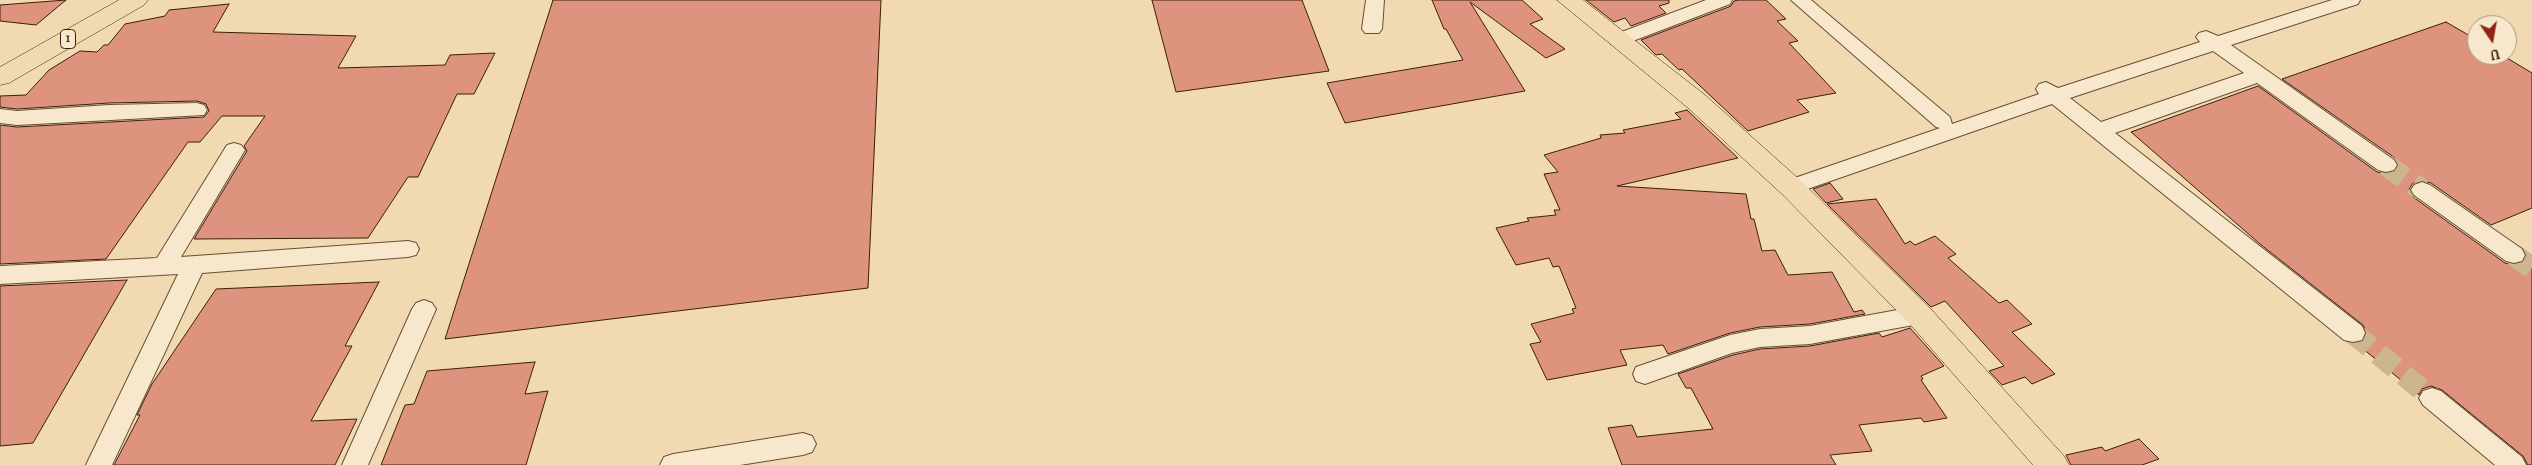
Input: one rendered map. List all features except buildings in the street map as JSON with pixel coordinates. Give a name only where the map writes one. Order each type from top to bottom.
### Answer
[{"type":"main road","name":"1","points":[[0,78],[136,0]]},
{"type":"main road","points":[[1569,0],[1696,102],[1786,182],[1919,315],[2053,465]]},
{"type":"street","points":[[1372,29],[1375,0]]},
{"type":"street","points":[[1618,40],[1722,0]]},
{"type":"street","points":[[1800,0],[1943,122]]},
{"type":"street","points":[[1786,182],[2325,0]]},
{"type":"street","points":[[2210,40],[2351,0]]},
{"type":"street","points":[[2210,40],[2386,165]]},
{"type":"street","points":[[2098,131],[2259,75]]},
{"type":"street","points":[[1786,182],[1943,122],[2050,92]]},
{"type":"street","points":[[2050,92],[2353,333]]},
{"type":"street","points":[[0,116],[196,110]]},
{"type":"street","points":[[164,266],[234,150]]},
{"type":"street","points":[[2422,190],[2514,255]]},
{"type":"street","points":[[0,275],[194,265],[408,250]]},
{"type":"street","points":[[99,465],[194,265]]},
{"type":"street","points":[[355,465],[424,309]]},
{"type":"street","points":[[1645,374],[1730,344],[1760,338],[1810,335],[1919,315]]},
{"type":"street","points":[[2432,398],[2513,465]]},
{"type":"street","points":[[673,465],[803,444]]},
{"type":"tunnel","points":[[2386,165],[2422,190]]},
{"type":"tunnel","points":[[2514,255],[2532,268]]},
{"type":"tunnel","points":[[2353,333],[2432,398]]}]
